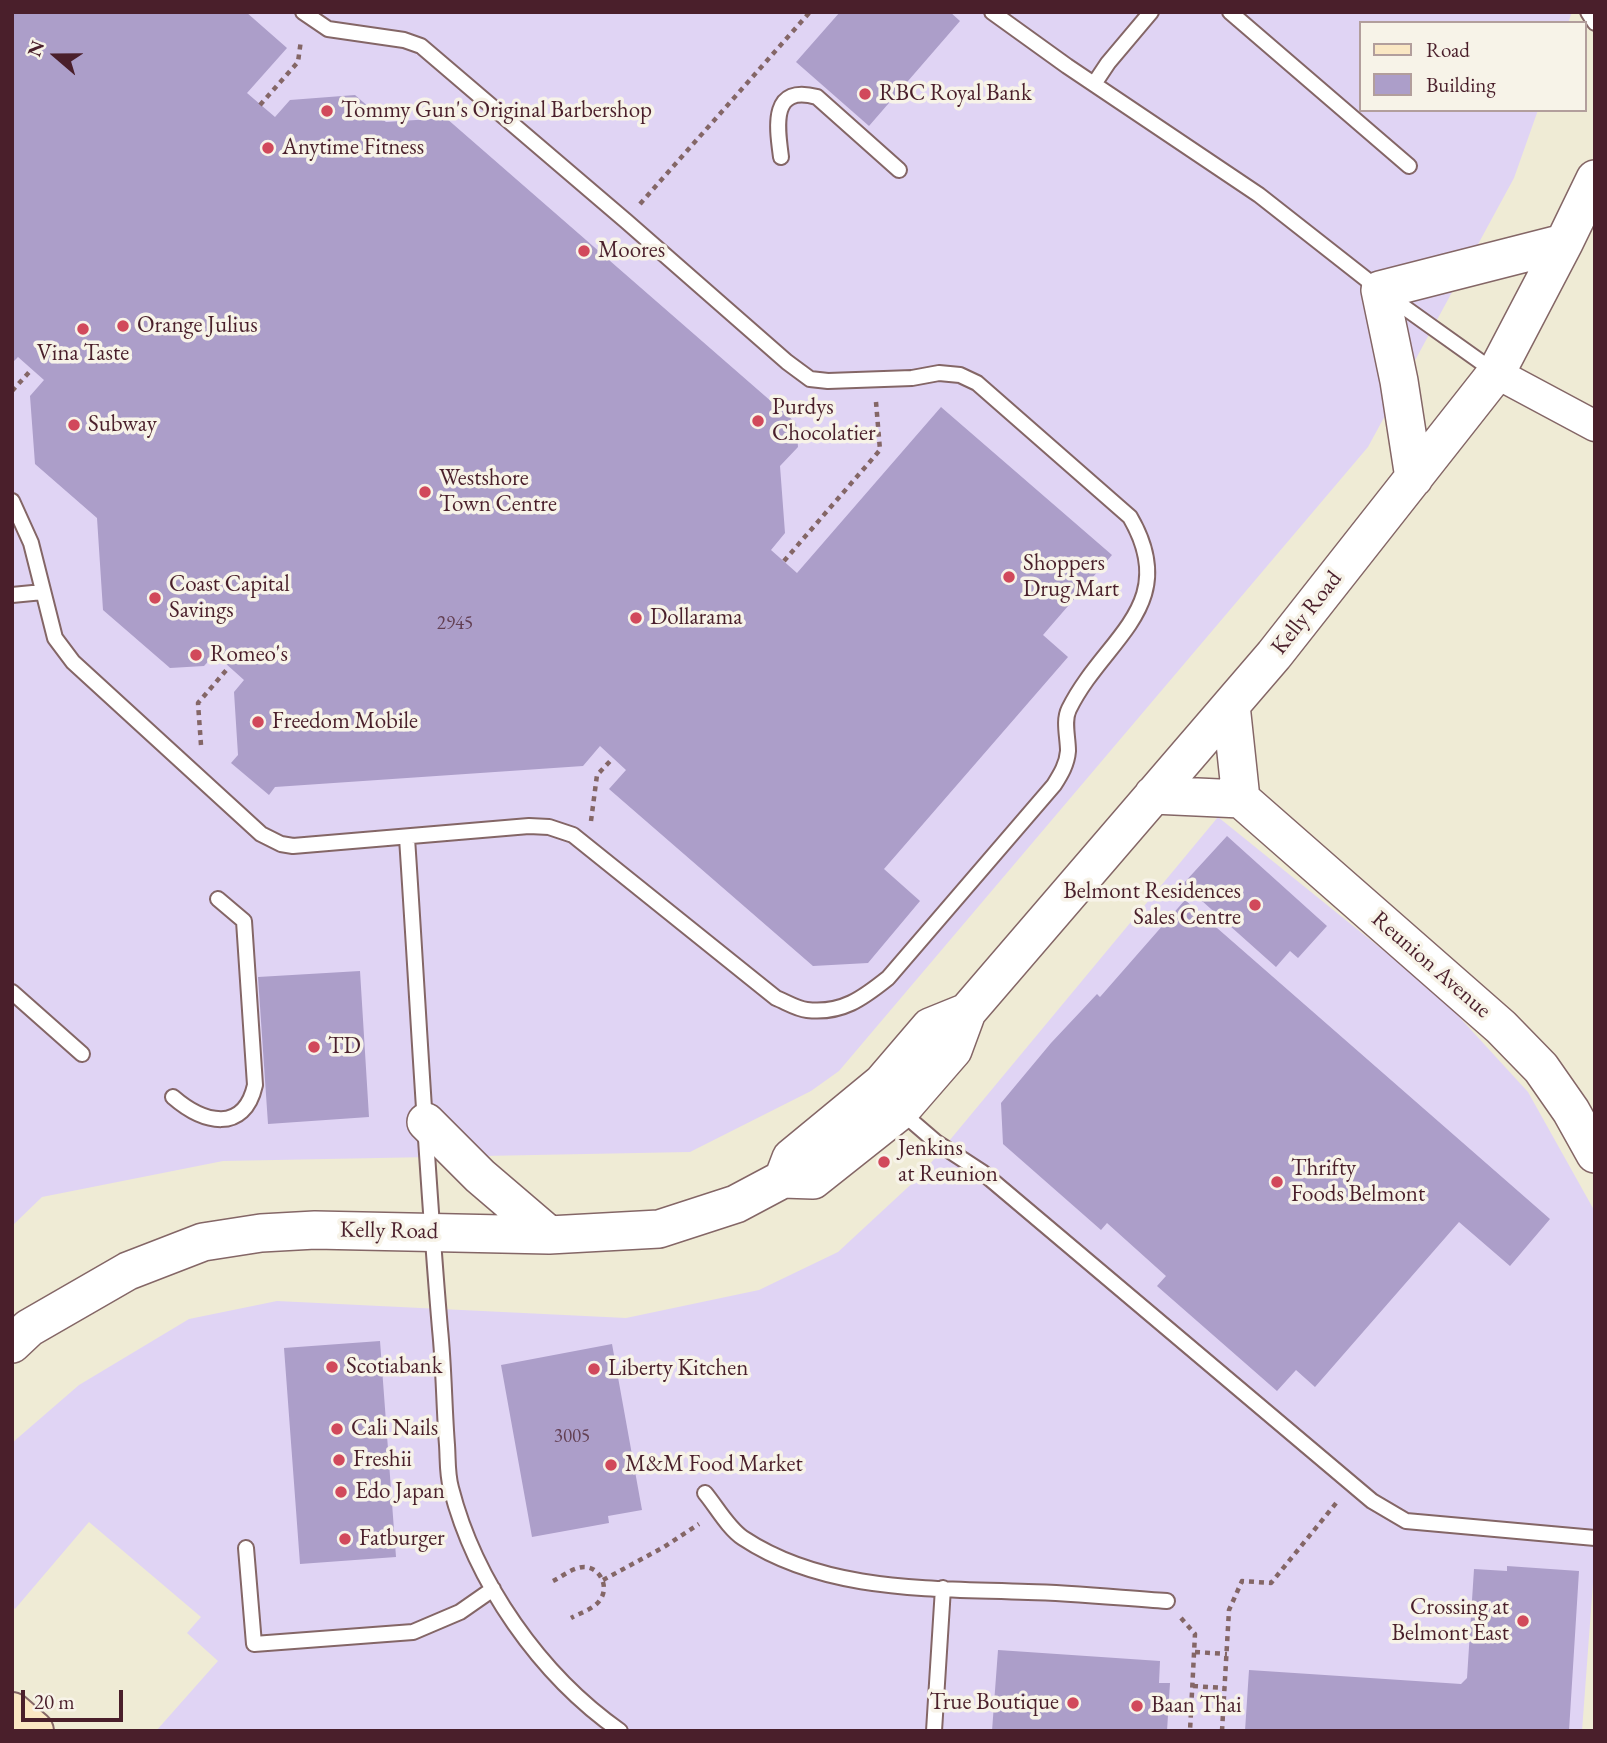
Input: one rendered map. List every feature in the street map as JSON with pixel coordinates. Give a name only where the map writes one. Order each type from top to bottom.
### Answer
[{"type":"main road","points":[[12,1712],[34,1731]]},
{"type":"street","name":"Kelly Road","points":[[12,1344],[29,1328],[128,1271],[203,1242],[275,1232],[432,1231],[549,1235],[659,1229],[736,1204],[783,1179],[813,1181],[900,1111],[953,1050],[967,1012],[1274,655],[1496,373],[1595,179]]},
{"type":"street","points":[[1414,478],[1399,381],[1380,290],[1564,243]]},
{"type":"street","points":[[1496,373],[1595,426]]},
{"type":"street","points":[[1153,795],[1241,799],[1231,705]]},
{"type":"street","name":"Reunion Avenue","points":[[1241,799],[1501,1027],[1541,1068],[1571,1111],[1595,1154]]},
{"type":"street","name":"Kelly Road","points":[[783,1179],[791,1158],[882,1083],[930,1027],[967,1012]]},
{"type":"street","points":[[426,1122],[480,1176],[549,1235]]},
{"type":"lane","points":[[992,12],[1259,195],[1380,290],[1496,373]]},
{"type":"lane","points":[[1094,84],[1151,12]]},
{"type":"lane","points":[[1230,12],[1409,166]]},
{"type":"lane","points":[[1588,12],[1595,23]]},
{"type":"lane","points":[[12,501],[31,543],[55,638],[73,662],[261,834],[281,845],[293,846],[529,826],[549,827],[573,835],[776,998],[806,1010],[833,1009],[863,999],[888,978],[1054,785],[1065,768],[1068,751],[1067,712],[1083,685],[1135,617],[1146,589],[1148,558],[1143,538],[1130,517],[977,383],[960,375],[939,373],[912,379],[810,379],[421,46],[404,40],[328,29],[303,13]]},
{"type":"lane","points":[[781,157],[776,124],[779,111],[785,101],[805,94],[817,97],[899,170]]},
{"type":"lane","points":[[12,595],[43,592]]},
{"type":"lane","points":[[407,838],[450,1485],[467,1539],[493,1589],[521,1632],[572,1692],[620,1731]]},
{"type":"lane","points":[[173,1097],[194,1113],[228,1120],[246,1108],[255,1085],[244,921],[218,899]]},
{"type":"lane","points":[[12,992],[82,1054]]},
{"type":"lane","points":[[900,1111],[936,1142],[982,1172],[1372,1501],[1406,1521],[1595,1538]]},
{"type":"lane","points":[[705,1493],[741,1536],[800,1567],[838,1578],[943,1588],[1050,1592],[1167,1601]]},
{"type":"lane","points":[[246,1548],[254,1644],[413,1632],[460,1612],[493,1589]]},
{"type":"lane","points":[[934,1731],[943,1588]]},
{"type":"path","points":[[626,220],[810,12]]},
{"type":"path","points":[[260,105],[298,62],[303,13]]},
{"type":"path","points":[[12,391],[32,369]]},
{"type":"path","points":[[784,561],[880,450],[874,380]]},
{"type":"path","points":[[204,783],[198,703],[229,667]]},
{"type":"path","points":[[587,846],[597,775],[613,758]]},
{"type":"path","points":[[1222,1731],[1229,1610],[1242,1581],[1271,1583],[1352,1484]]},
{"type":"path","points":[[603,1580],[664,1548],[720,1511]]},
{"type":"path","points":[[554,1581],[579,1567],[598,1572],[603,1580],[605,1590],[601,1600],[571,1618]]},
{"type":"path","points":[[1167,1601],[1195,1634],[1190,1731]]},
{"type":"path","points":[[1195,1651],[1227,1654]]},
{"type":"path","points":[[1193,1686],[1224,1688]]},
{"type":"shaded area","points":[[12,12],[1572,12],[1569,21],[1358,21],[1358,112],[1537,112],[1514,178],[1368,447],[839,1071],[811,1091],[690,1152],[223,1161],[42,1197],[12,1226]]},
{"type":"shaded area","points":[[1218,817],[1440,996],[1528,1092],[1594,1210],[1595,1556],[1582,1731],[156,1731],[218,1661],[187,1633],[201,1617],[89,1522],[15,1609],[12,1606],[12,1443],[79,1385],[189,1319],[277,1301],[626,1318],[759,1290],[838,1252],[920,1176]]},
{"type":"building","name":"Westshore Town Centre","points":[[12,12],[246,12],[287,48],[247,93],[275,117],[290,100],[355,95],[386,122],[446,118],[796,423],[798,447],[780,466],[785,533],[771,550],[797,573],[941,407],[1112,555],[1043,635],[1068,657],[884,869],[920,901],[868,963],[813,966],[609,789],[626,770],[600,746],[583,766],[275,787],[269,795],[231,763],[238,755],[234,692],[244,680],[215,654],[204,666],[170,668],[103,610],[97,518],[35,464],[30,396],[44,380],[18,357],[12,363]]},
{"type":"building","name":"RBC Royal Bank","points":[[840,12],[950,12],[960,21],[869,126],[796,62]]},
{"type":"building","name":"Belmont Residences Sales Centre","points":[[1227,836],[1327,926],[1298,958],[1290,951],[1276,967],[1183,884]]},
{"type":"building","name":"Thrifty Foods Belmont","points":[[1185,900],[1550,1219],[1510,1266],[1459,1222],[1315,1387],[1296,1370],[1277,1391],[1157,1286],[1166,1276],[1107,1223],[1101,1230],[1003,1144],[1001,1103],[1051,1043],[1097,994],[1100,997]]},
{"type":"building","name":"TD","points":[[360,971],[369,1117],[268,1124],[258,977]]},
{"type":"building","points":[[380,1341],[396,1557],[300,1564],[284,1348]]},
{"type":"building","points":[[612,1344],[642,1510],[608,1516],[609,1523],[532,1537],[501,1365]]},
{"type":"building","name":"Crossing at Belmont East","points":[[1507,1566],[1579,1571],[1569,1731],[1245,1731],[1249,1670],[1461,1684],[1467,1678],[1474,1569],[1507,1571]]},
{"type":"building","points":[[998,1650],[1160,1661],[1159,1683],[1170,1683],[1167,1731],[992,1731]]},
{"type":"place","name":"RBC Royal Bank","points":[[865,94]]},
{"type":"place","name":"Tommy Gun's Original Barbershop","points":[[327,111]]},
{"type":"place","name":"Anytime Fitness","points":[[268,148]]},
{"type":"place","name":"Moores","points":[[584,251]]},
{"type":"place","name":"Orange Julius","points":[[123,326]]},
{"type":"place","name":"Vina Taste","points":[[83,329]]},
{"type":"place","name":"Purdys Chocolatier","points":[[758,421]]},
{"type":"place","name":"Subway","points":[[74,425]]},
{"type":"place","name":"Westshore Town Centre","points":[[425,492]]},
{"type":"place","name":"Shoppers Drug Mart","points":[[1009,577]]},
{"type":"place","name":"Coast Capital Savings","points":[[155,598]]},
{"type":"place","name":"Dollarama","points":[[636,618]]},
{"type":"place","name":"Romeo's","points":[[196,655]]},
{"type":"place","name":"Freedom Mobile","points":[[258,722]]},
{"type":"place","name":"Belmont Residences Sales Centre","points":[[1255,905]]},
{"type":"place","name":"TD","points":[[314,1047]]},
{"type":"place","name":"Jenkins at Reunion","points":[[884,1162]]},
{"type":"place","name":"Thrifty Foods Belmont","points":[[1277,1182]]},
{"type":"place","name":"Scotiabank","points":[[332,1367]]},
{"type":"place","name":"Liberty Kitchen","points":[[594,1369]]},
{"type":"place","name":"Cali Nails","points":[[337,1429]]},
{"type":"place","name":"Freshii","points":[[339,1460]]},
{"type":"place","name":"M&M Food Market","points":[[611,1465]]},
{"type":"place","name":"Edo Japan","points":[[341,1492]]},
{"type":"place","name":"Fatburger","points":[[345,1539]]},
{"type":"place","name":"Crossing at Belmont East","points":[[1523,1621]]},
{"type":"place","name":"True Boutique","points":[[1073,1703]]},
{"type":"place","name":"Baan Thai","points":[[1137,1706]]}]
